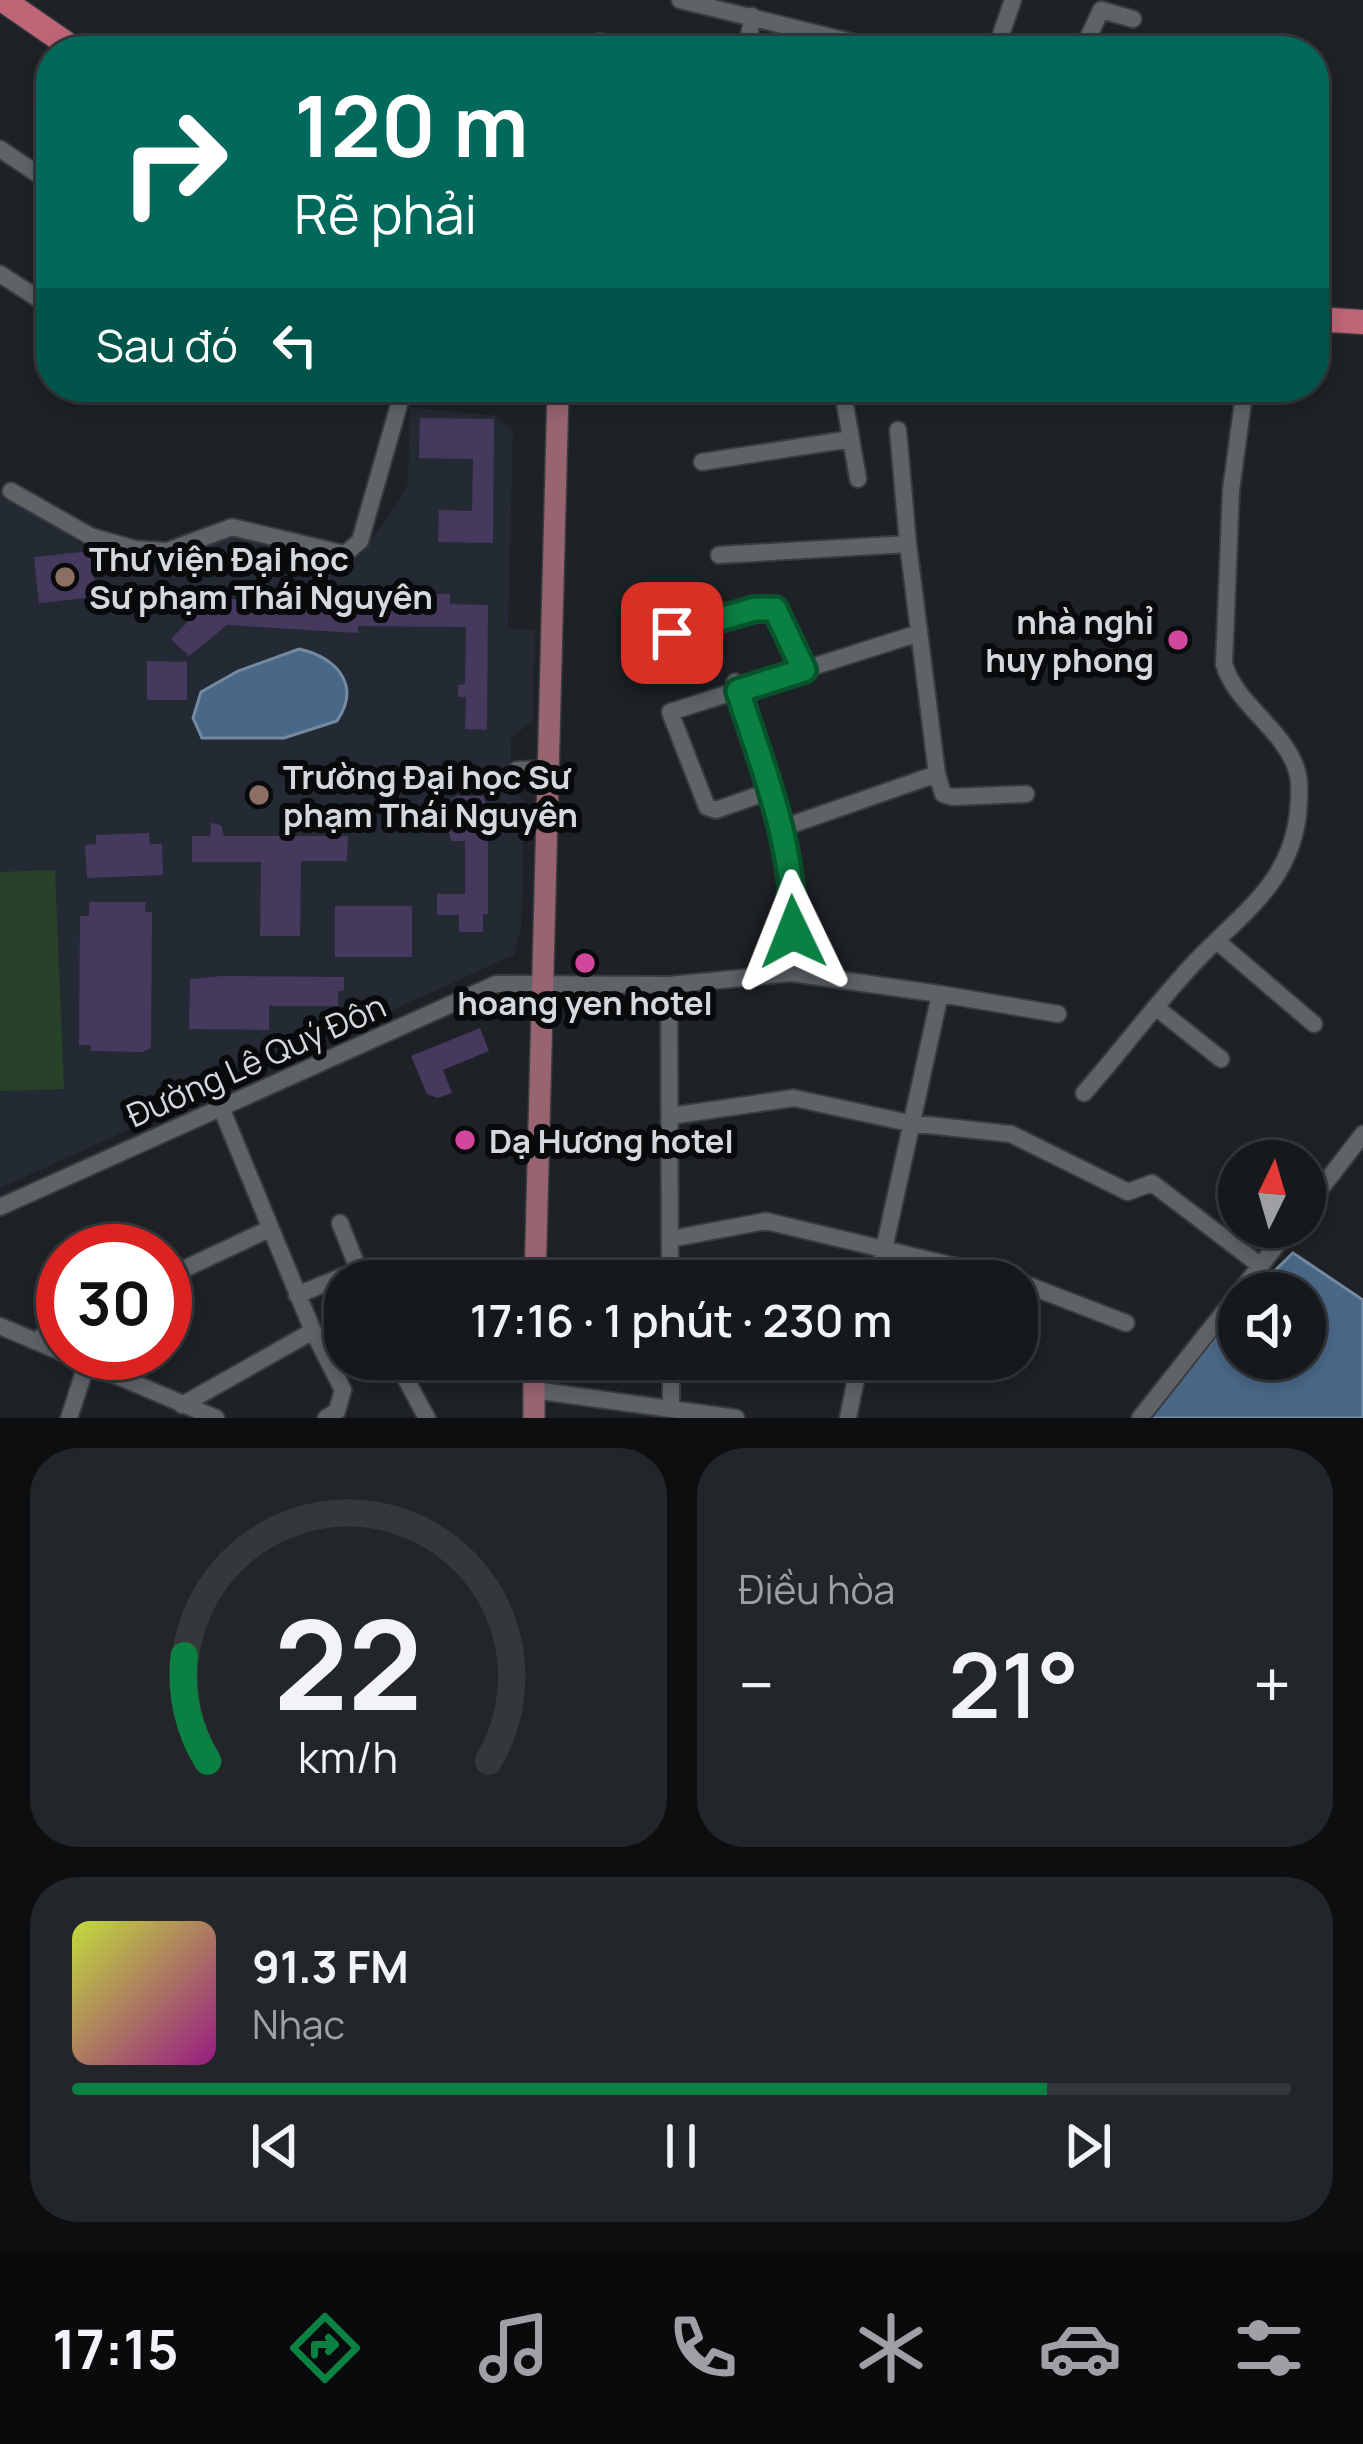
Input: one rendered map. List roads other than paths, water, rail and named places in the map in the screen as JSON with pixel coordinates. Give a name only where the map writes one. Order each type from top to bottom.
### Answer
[{"type":"highway","points":[[3,0],[55,36]]},
{"type":"highway","points":[[1329,320],[1363,322]]},
{"type":"main road","points":[[535,1260],[558,402]]},
{"type":"main road","points":[[533,1380],[534,1418]]},
{"type":"street","points":[[680,0],[830,36]]},
{"type":"street","points":[[1000,36],[1013,0]]},
{"type":"street","points":[[1089,36],[1101,10],[1133,19]]},
{"type":"street","points":[[749,36],[752,16]]},
{"type":"street","points":[[0,149],[36,173]]},
{"type":"street","points":[[0,274],[36,297]]},
{"type":"street","points":[[11,491],[90,536],[136,549],[167,551],[232,527],[345,554],[360,541],[400,402]]},
{"type":"street","points":[[845,402],[858,479]]},
{"type":"street","points":[[1084,1093],[1218,942],[1248,916],[1282,872],[1295,838],[1300,795],[1296,767],[1250,700],[1229,682],[1224,664],[1232,490],[1243,402]]},
{"type":"street","points":[[898,430],[916,634],[943,794],[1026,794]]},
{"type":"street","points":[[702,462],[851,439]]},
{"type":"street","points":[[719,555],[908,544]]},
{"type":"street","points":[[672,633],[755,609],[775,609],[804,670]]},
{"type":"street","points":[[770,791],[716,810],[706,807],[670,712],[736,687],[916,634]]},
{"type":"street","points":[[736,687],[782,827],[794,891],[792,973]]},
{"type":"street","points":[[517,770],[547,769]]},
{"type":"street","points":[[782,827],[937,774]]},
{"type":"street","points":[[1218,942],[1314,1024]]},
{"type":"street","name":"Đường Lê Quý Đôn","points":[[0,1207],[496,984],[669,985],[792,973],[1058,1014]]},
{"type":"street","points":[[669,985],[670,1260]]},
{"type":"street","points":[[881,1260],[940,994]]},
{"type":"street","points":[[1159,1009],[1221,1059]]},
{"type":"street","points":[[670,1116],[794,1098],[909,1124],[1011,1134],[1128,1192],[1152,1183],[1261,1266]]},
{"type":"street","points":[[223,1110],[297,1295],[343,1390],[337,1411],[326,1418]]},
{"type":"street","points":[[1326,1182],[1363,1134]]},
{"type":"street","points":[[670,1238],[766,1222],[929,1260]]},
{"type":"street","points":[[340,1223],[354,1260]]},
{"type":"street","points":[[192,1265],[269,1229]]},
{"type":"street","points":[[1140,1418],[1275,1248]]},
{"type":"street","points":[[297,1295],[324,1287]]},
{"type":"street","points":[[1038,1289],[1126,1323]]},
{"type":"street","points":[[0,1326],[34,1341]]},
{"type":"street","points":[[182,1405],[313,1331]]},
{"type":"street","points":[[69,1418],[82,1380]]},
{"type":"street","points":[[124,1380],[216,1418]]},
{"type":"street","points":[[407,1380],[428,1418]]},
{"type":"street","points":[[671,1380],[671,1406]]},
{"type":"street","points":[[848,1418],[856,1380]]},
{"type":"street","points":[[533,1390],[732,1418]]},
{"type":"water","points":[[299,649],[325,659],[342,675],[347,696],[337,721],[284,738],[202,738],[193,718],[201,692],[238,671]]},
{"type":"water","points":[[1293,1253],[1321,1272],[1274,1272]]},
{"type":"water","points":[[1326,1275],[1363,1300],[1363,1418],[1150,1418],[1218,1334],[1218,1380],[1326,1380]]},
{"type":"place","name":"Thư viện Đại học Sư phạm Thái Nguyên","points":[[65,577]]},
{"type":"place","name":"nhà nghỉ huy phong","points":[[1178,640]]},
{"type":"place","name":"Trường Đại học Sư phạm Thái Nguyên","points":[[259,795]]},
{"type":"place","name":"hoang yen hotel","points":[[585,963]]},
{"type":"place","name":"Dạ Hương hotel","points":[[465,1140]]}]
